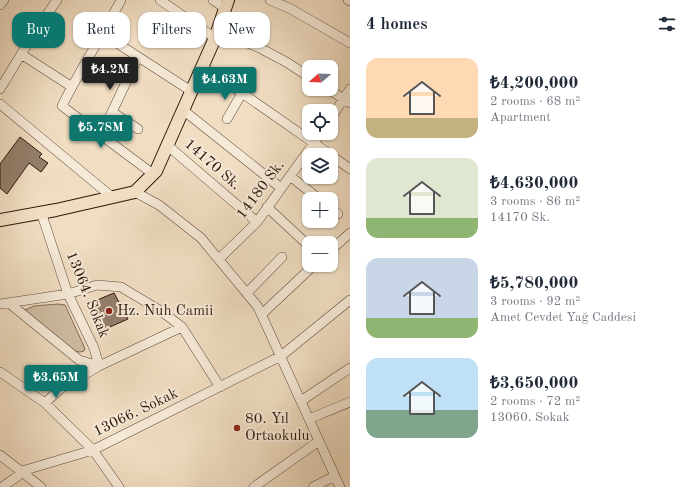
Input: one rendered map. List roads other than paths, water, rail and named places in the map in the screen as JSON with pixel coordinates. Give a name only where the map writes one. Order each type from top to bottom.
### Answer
[{"type":"main road","points":[[0,220],[135,192],[156,171],[214,41]]},
{"type":"street","points":[[0,5],[4,0]]},
{"type":"street","points":[[0,89],[31,38],[57,0]]},
{"type":"street","points":[[115,12],[121,0]]},
{"type":"street","points":[[160,0],[214,32]]},
{"type":"street","points":[[212,0],[227,4]]},
{"type":"street","points":[[270,0],[291,9],[350,43]]},
{"type":"street","points":[[95,48],[62,106],[153,174]]},
{"type":"street","points":[[125,48],[191,91]]},
{"type":"street","points":[[260,48],[302,72]]},
{"type":"street","points":[[21,54],[72,87]]},
{"type":"street","points":[[100,135],[138,56]]},
{"type":"street","points":[[202,67],[321,148]]},
{"type":"street","points":[[338,111],[347,101],[350,89]]},
{"type":"street","points":[[227,119],[242,93]]},
{"type":"street","points":[[338,95],[347,101]]},
{"type":"street","points":[[0,104],[112,197]]},
{"type":"street","points":[[183,110],[281,188]]},
{"type":"street","points":[[112,112],[138,129]]},
{"type":"street","name":"14180 Sk.","points":[[218,259],[257,222],[316,140]]},
{"type":"street","name":"14170 Sk.","points":[[167,145],[257,222]]},
{"type":"street","points":[[338,160],[350,169]]},
{"type":"street","points":[[290,176],[310,192]]},
{"type":"street","points":[[135,192],[159,205],[201,238],[258,307],[340,487]]},
{"type":"street","points":[[267,207],[302,240]]},
{"type":"street","name":"13064. Sokak","points":[[41,212],[68,294],[94,348],[99,366]]},
{"type":"street","points":[[338,244],[350,233]]},
{"type":"street","points":[[247,293],[282,257]]},
{"type":"street","points":[[262,314],[307,272]]},
{"type":"street","points":[[4,303],[68,294],[97,286],[121,287],[161,311],[182,327],[220,387]]},
{"type":"street","name":"13066. Sokak","points":[[2,487],[18,476],[22,471],[93,450],[281,356],[350,300]]},
{"type":"street","points":[[4,303],[79,360],[99,366]]},
{"type":"street","points":[[44,403],[60,389],[99,366],[182,327]]},
{"type":"street","points":[[301,401],[350,368]]},
{"type":"street","points":[[0,372],[44,403],[93,450],[119,487]]},
{"type":"street","points":[[309,419],[350,402]]},
{"type":"street","points":[[254,487],[319,441]]},
{"type":"street","points":[[0,455],[41,487]]},
{"type":"street","points":[[313,487],[335,476]]},
{"type":"place","name":"Hz. Nuh Camii","points":[[109,311]]},
{"type":"place","name":"80. Yıl Ortaokulu","points":[[237,428]]}]
